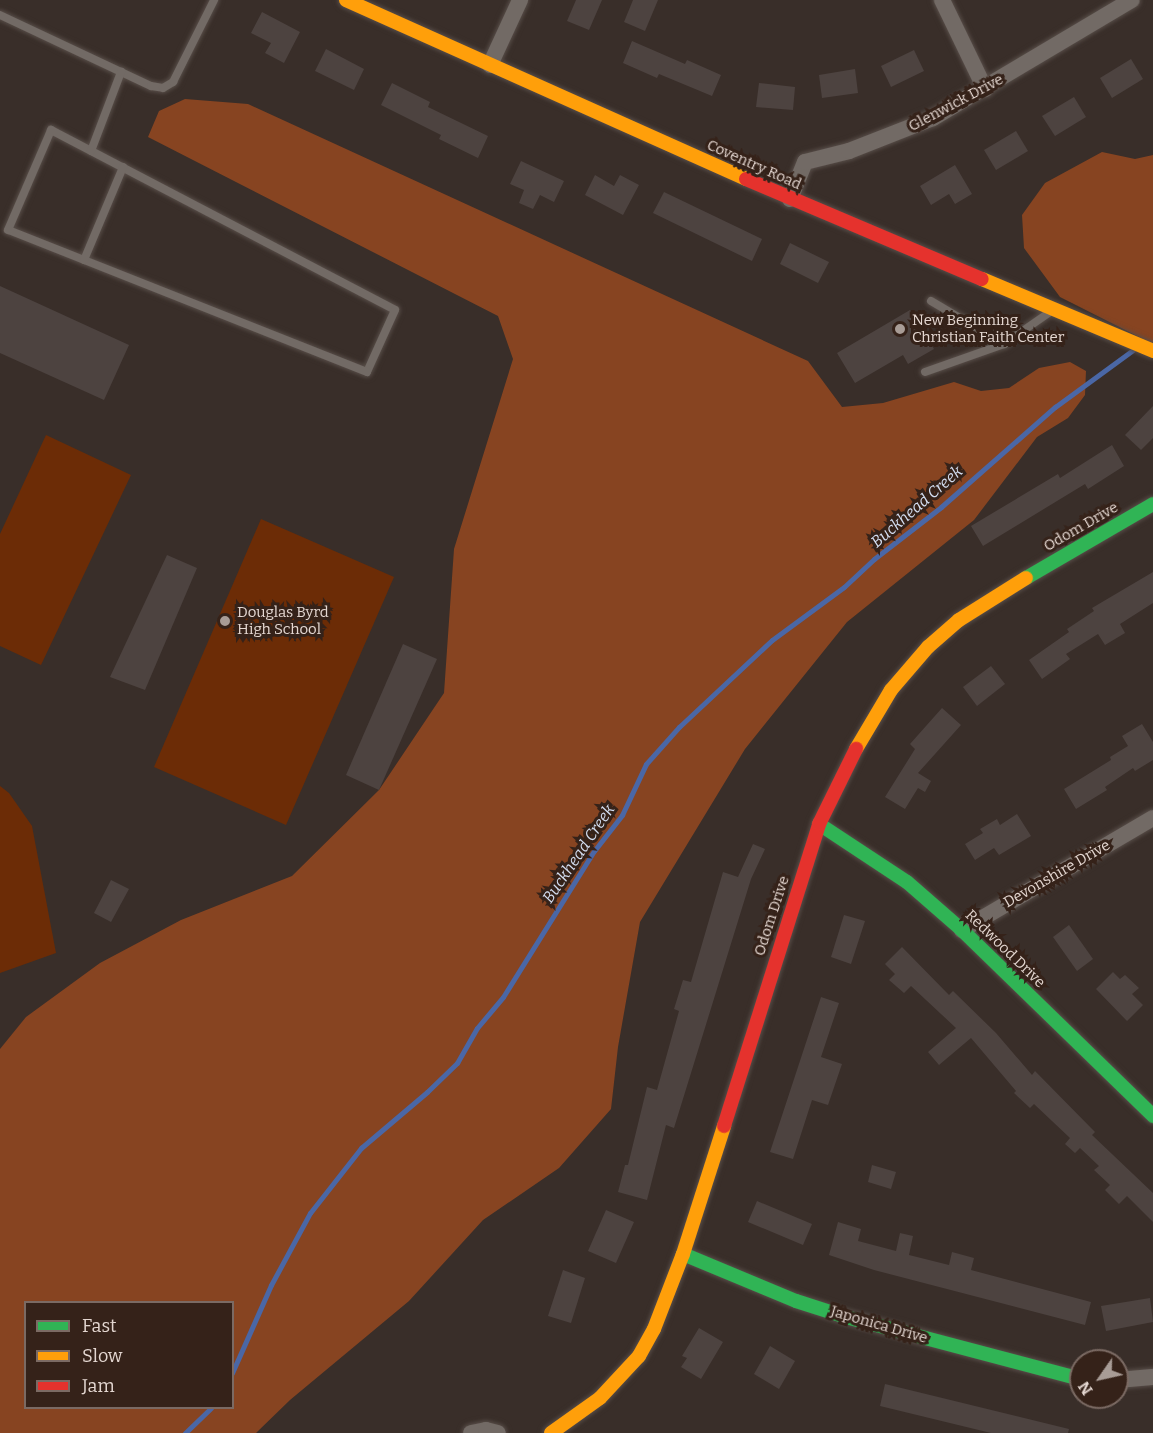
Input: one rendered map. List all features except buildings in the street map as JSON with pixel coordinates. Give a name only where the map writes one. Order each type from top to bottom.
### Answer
[{"type":"street","name":"Coventry Road","points":[[346,0],[790,199],[1153,351]]},
{"type":"street","points":[[490,65],[520,0]]},
{"type":"street","points":[[942,0],[985,88]]},
{"type":"street","name":"Glenwick Drive","points":[[790,199],[805,162],[892,136],[933,118],[1132,0]]},
{"type":"street","name":"Odom Drive","points":[[551,1433],[600,1398],[639,1356],[654,1329],[683,1254],[819,824],[847,764],[891,690],[928,647],[959,620],[990,599],[1153,504]]},
{"type":"street","name":"Devonshire Drive","points":[[962,930],[1153,818]]},
{"type":"street","name":"Redwood Drive","points":[[819,824],[908,882],[962,930],[1153,1116]]},
{"type":"street","name":"Japonica Drive","points":[[683,1254],[796,1301],[846,1317],[1069,1376]]},
{"type":"street","points":[[1129,1379],[1153,1377]]},
{"type":"street","points":[[471,1433],[486,1430],[498,1433]]},
{"type":"lane","points":[[0,15],[151,86],[163,88],[173,82],[214,0]]},
{"type":"lane","points":[[91,151],[121,72]]},
{"type":"lane","points":[[51,130],[91,151],[395,310],[367,372],[8,230],[51,130]]},
{"type":"lane","points":[[84,260],[123,167]]},
{"type":"lane","points":[[932,302],[1004,344]]},
{"type":"lane","points":[[925,372],[1004,344],[1054,310]]},
{"type":"shaded area","points":[[185,99],[248,104],[808,361],[842,407],[883,403],[954,382],[981,391],[1009,388],[1039,368],[1070,362],[1086,371],[1085,395],[1068,418],[1037,437],[974,520],[847,622],[745,749],[640,922],[618,1047],[611,1109],[559,1168],[483,1220],[409,1301],[290,1400],[256,1433],[0,1433],[0,1049],[26,1017],[100,963],[181,920],[292,876],[379,790],[444,693],[454,549],[513,359],[498,316],[148,137],[159,111]]},
{"type":"shaded area","points":[[1102,152],[1135,159],[1153,155],[1153,344],[1060,297],[1024,248],[1022,215],[1045,183]]},
{"type":"shaded area","points":[[46,435],[131,475],[41,665],[0,646],[0,534]]},
{"type":"shaded area","points":[[261,519],[394,577],[286,825],[154,767]]},
{"type":"shaded area","points":[[0,786],[9,793],[32,826],[56,953],[0,973]]},
{"type":"waterway","name":"Buckhead Creek","points":[[234,1368],[271,1285],[310,1213],[361,1148],[427,1092],[457,1063],[477,1028],[503,997],[594,851],[622,815],[646,764],[679,727],[772,640],[844,587],[874,559],[941,507],[1055,407],[1133,350]]},
{"type":"waterway","name":"Buckhead Creek","points":[[185,1433],[210,1409]]},
{"type":"traffic: fast","points":[[1026,578],[1153,504]]},
{"type":"traffic: fast","points":[[819,824],[907,882],[962,930],[1153,1116]]},
{"type":"traffic: fast","points":[[683,1254],[796,1301],[846,1317],[1069,1376]]},
{"type":"traffic: slow","points":[[346,0],[746,179]]},
{"type":"traffic: slow","points":[[982,279],[1153,351]]},
{"type":"traffic: slow","points":[[856,749],[891,690],[928,647],[959,620],[1026,578]]},
{"type":"traffic: slow","points":[[551,1433],[600,1398],[639,1356],[654,1329],[683,1254],[724,1126]]},
{"type":"traffic: jam","points":[[746,179],[982,279]]},
{"type":"traffic: jam","points":[[724,1126],[819,824],[856,749]]},
{"type":"place","name":"New Beginning Christian Faith Center","points":[[900,329]]},
{"type":"place","name":"Douglas Byrd High School","points":[[225,621]]}]
